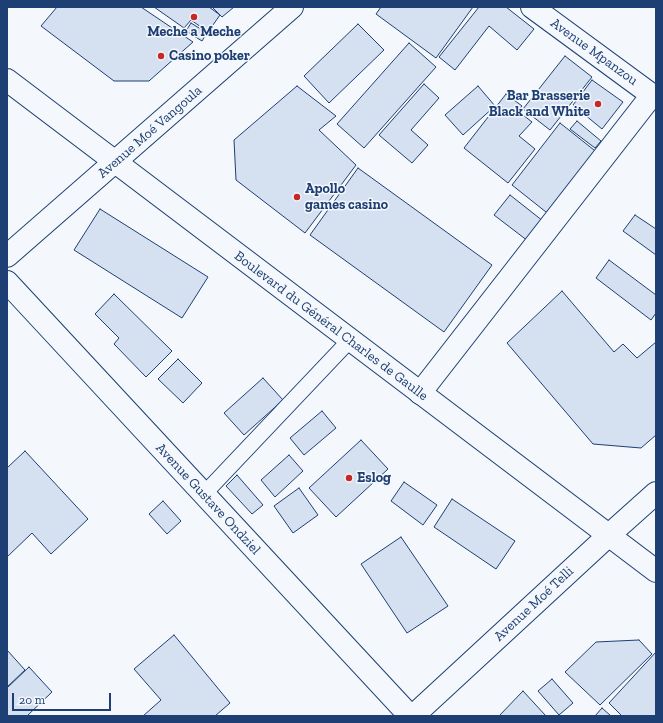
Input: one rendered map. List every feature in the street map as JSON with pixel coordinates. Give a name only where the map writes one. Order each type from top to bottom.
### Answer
[{"type":"street","name":"Avenue Moé Vangoula","points":[[7,256],[292,7]]},
{"type":"street","name":"Avenue Mpanzou","points":[[532,7],[654,96]]},
{"type":"street","name":"Boulevard du Général Charles de Gaulle","points":[[7,80],[656,571]]},
{"type":"street","points":[[420,392],[654,96]]},
{"type":"street","name":"Avenue Gustave Ondziel","points":[[7,282],[410,716]]},
{"type":"street","name":"Avenue Moé Telli","points":[[413,716],[608,535],[656,493]]},
{"type":"lane","points":[[204,494],[350,340]]},
{"type":"building","points":[[57,7],[141,7],[193,42],[149,81],[114,81],[41,26]]},
{"type":"building","name":"Meche a Meche","points":[[154,7],[209,7],[220,15],[208,32],[191,20],[184,28]]},
{"type":"building","points":[[212,7],[234,7],[222,17]]},
{"type":"building","points":[[381,7],[473,7],[436,58],[376,14]]},
{"type":"building","points":[[479,7],[506,7],[534,29],[517,50],[489,26],[455,70],[439,57]]},
{"type":"building","points":[[191,23],[207,33],[202,41],[186,31]]},
{"type":"building","points":[[358,24],[384,50],[329,103],[304,76]]},
{"type":"building","points":[[409,43],[436,67],[364,148],[337,124]]},
{"type":"building","points":[[565,56],[592,77],[550,130],[523,109]]},
{"type":"building","name":"Bar Brasserie Black and White","points":[[592,80],[623,102],[602,129],[573,105]]},
{"type":"building","points":[[424,84],[439,98],[411,130],[428,145],[412,163],[379,135]]},
{"type":"building","points":[[297,86],[336,116],[319,130],[356,165],[305,233],[236,180],[234,140]]},
{"type":"building","points":[[478,86],[495,106],[463,135],[445,115]]},
{"type":"building","points":[[506,94],[522,106],[518,111],[532,122],[519,136],[535,149],[508,183],[464,148]]},
{"type":"building","points":[[577,121],[601,141],[595,148],[570,129]]},
{"type":"building","points":[[560,123],[599,154],[551,216],[512,185]]},
{"type":"building","points":[[358,168],[492,265],[444,332],[310,235]]},
{"type":"building","points":[[510,195],[543,221],[528,241],[494,215]]},
{"type":"building","points":[[100,209],[208,277],[182,318],[74,250]]},
{"type":"building","points":[[635,215],[656,229],[656,255],[623,231]]},
{"type":"building","points":[[609,260],[656,295],[656,313],[651,320],[596,278]]},
{"type":"building","points":[[562,291],[614,352],[623,344],[637,358],[656,342],[656,435],[641,448],[593,444],[507,343]]},
{"type":"building","points":[[114,294],[172,351],[146,377],[114,344],[119,338],[95,314]]},
{"type":"building","points":[[178,359],[202,383],[183,403],[158,379]]},
{"type":"building","points":[[263,378],[283,400],[244,435],[224,413]]},
{"type":"building","points":[[322,411],[336,428],[304,455],[290,438]]},
{"type":"building","name":"Eslog","points":[[361,440],[388,469],[336,517],[309,488]]},
{"type":"building","points":[[25,451],[88,519],[51,554],[32,533],[7,557],[7,468]]},
{"type":"building","points":[[289,455],[303,471],[275,497],[261,480]]},
{"type":"building","points":[[237,475],[263,505],[252,514],[226,486]]},
{"type":"building","points":[[404,482],[437,505],[423,525],[391,501]]},
{"type":"building","points":[[299,488],[318,515],[293,533],[274,506]]},
{"type":"building","points":[[452,499],[515,541],[496,569],[434,527]]},
{"type":"building","points":[[163,501],[181,521],[167,534],[149,514]]},
{"type":"building","points":[[401,537],[448,606],[407,633],[361,564]]},
{"type":"building","points":[[174,635],[230,703],[215,716],[143,716],[161,700],[134,669]]},
{"type":"building","points":[[639,640],[652,654],[600,705],[565,672],[596,642]]},
{"type":"building","points":[[7,650],[25,670],[7,687]]},
{"type":"building","points":[[656,652],[656,716],[622,716],[609,703]]},
{"type":"building","points":[[29,667],[52,692],[27,716],[7,716],[7,688]]},
{"type":"building","points":[[552,679],[573,703],[559,715],[538,691]]},
{"type":"building","points":[[523,691],[546,716],[499,716]]},
{"type":"building","points":[[602,708],[611,716],[595,716]]},
{"type":"place","name":"Meche a Meche","points":[[194,17]]},
{"type":"place","name":"Casino poker","points":[[161,56]]},
{"type":"place","name":"Bar Brasserie Black and White","points":[[598,104]]},
{"type":"place","name":"Apollo games casino","points":[[297,197]]},
{"type":"place","name":"Eslog","points":[[349,478]]}]
